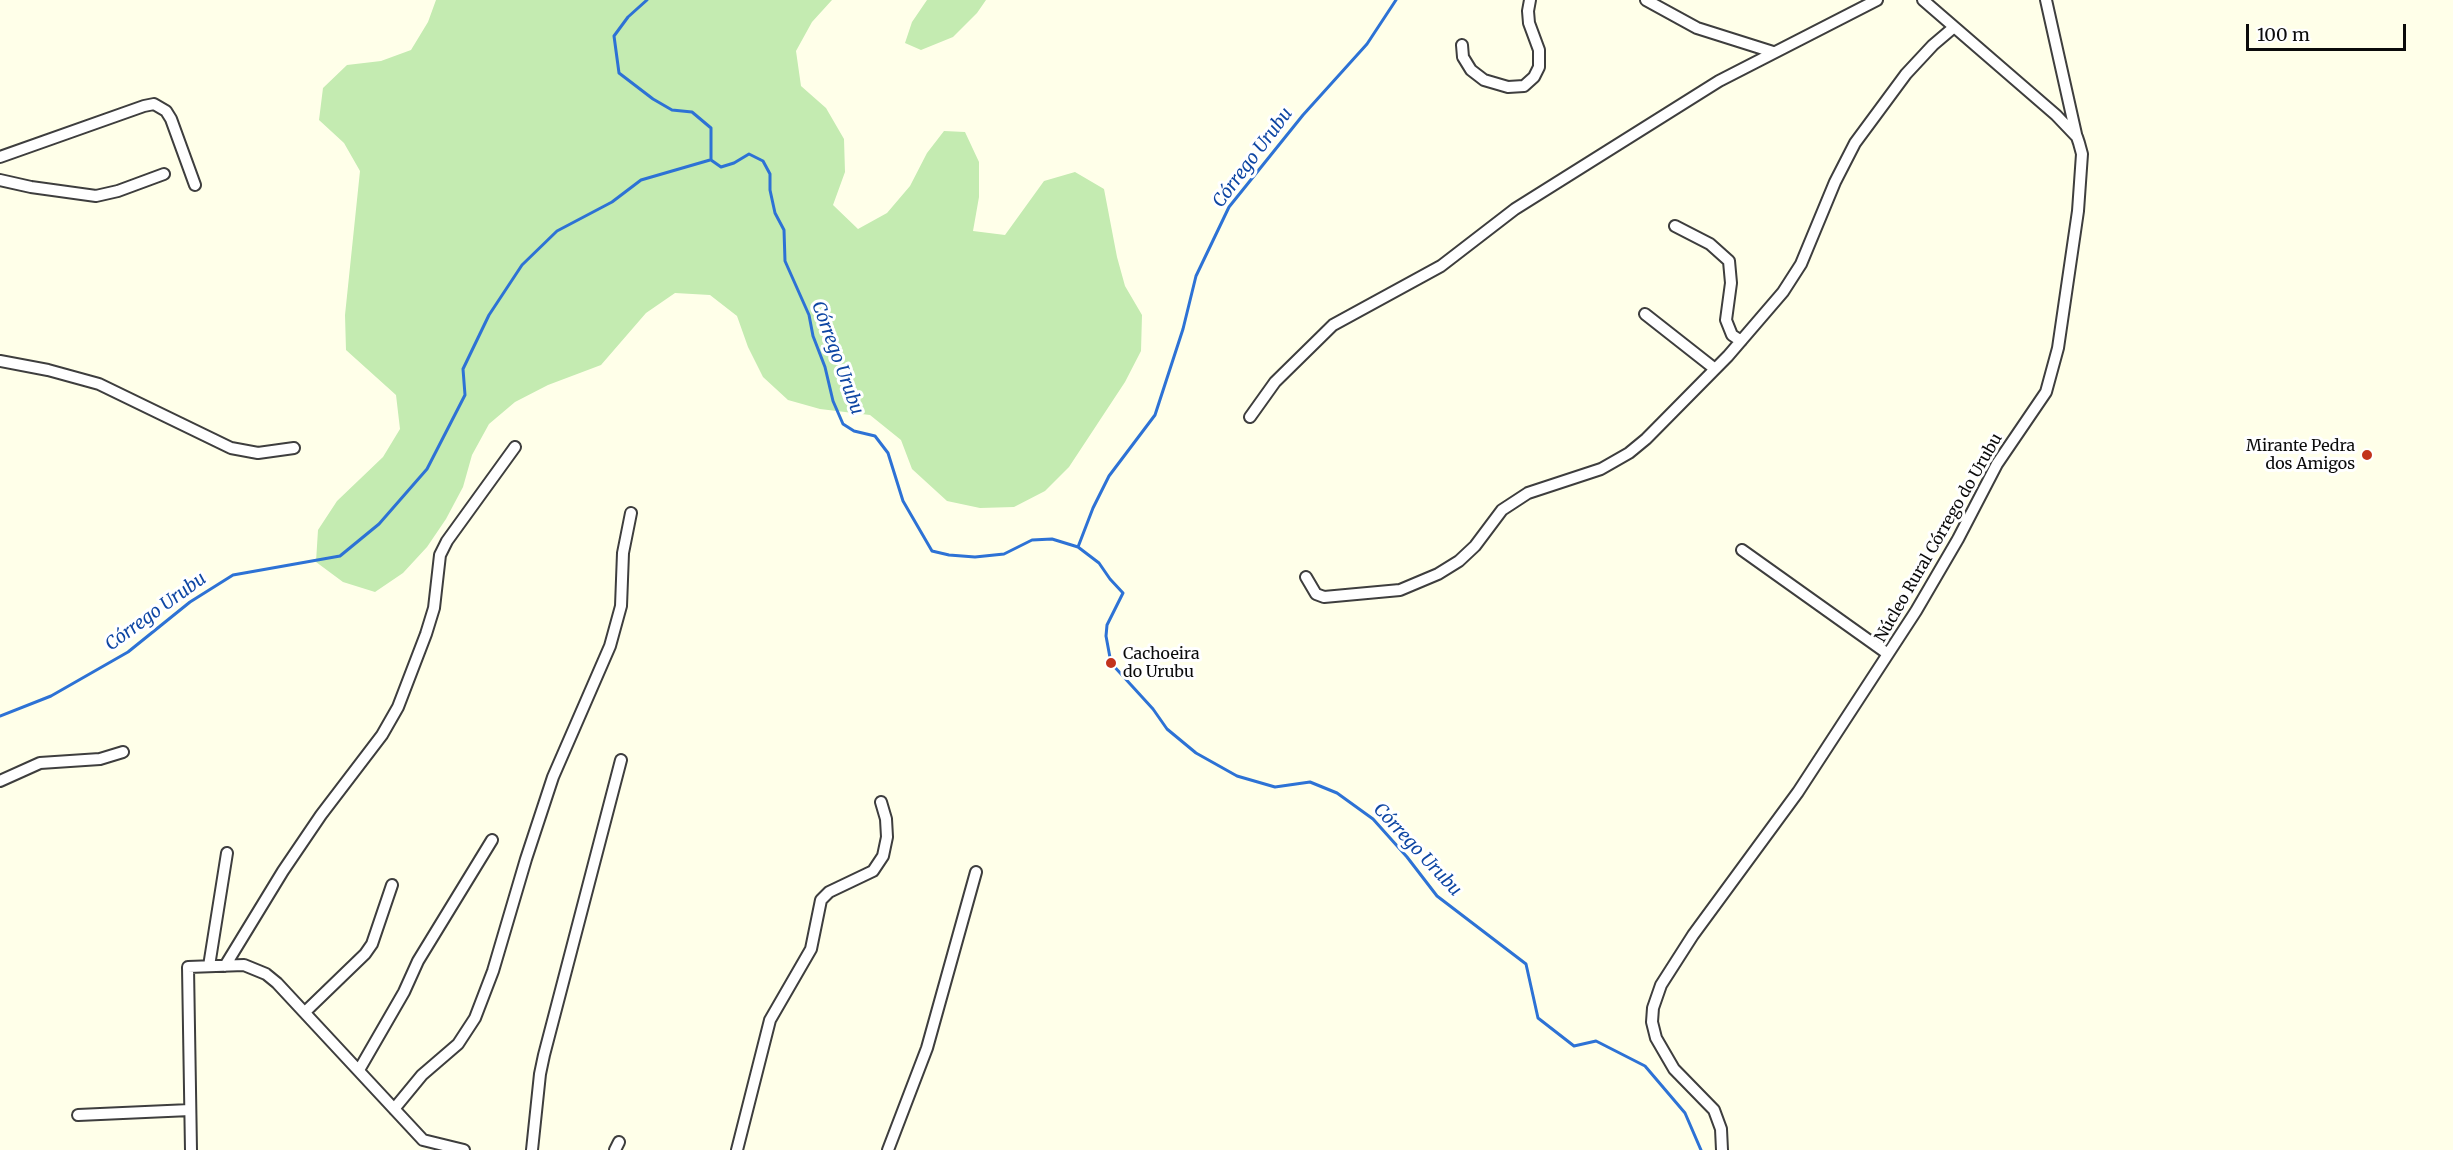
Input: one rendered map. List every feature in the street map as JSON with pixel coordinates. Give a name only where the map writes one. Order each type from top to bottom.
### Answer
[{"type":"street","points":[[1462,45],[1463,57],[1471,70],[1485,80],[1508,87],[1524,86],[1534,78],[1539,67],[1539,50],[1529,22],[1530,0]]},
{"type":"street","points":[[1646,0],[1697,28],[1773,52]]},
{"type":"street","points":[[1250,417],[1275,382],[1333,325],[1441,266],[1515,209],[1719,81],[1877,0]]},
{"type":"street","points":[[1923,0],[2056,115],[2077,137]]},
{"type":"street","name":"Núcleo Rural Córrego do Urubu","points":[[1722,1150],[1720,1120],[1708,1103],[1674,1069],[1663,1052],[1652,1022],[1653,1008],[1661,985],[1680,953],[1786,810],[1888,654],[1939,572],[1997,464],[2046,392],[2058,348],[2078,211],[2082,154],[2046,0]]},
{"type":"street","points":[[1306,578],[1316,594],[1324,597],[1400,590],[1438,574],[1459,561],[1475,546],[1502,510],[1528,493],[1601,469],[1629,453],[1656,430],[1715,369],[1783,292],[1801,264],[1835,182],[1855,143],[1906,74],[1933,45],[1953,28]]},
{"type":"street","points":[[0,157],[154,104],[166,111],[171,119],[195,185]]},
{"type":"street","points":[[0,180],[31,188],[96,196],[118,191],[164,174]]},
{"type":"street","points":[[1675,226],[1710,244],[1729,261],[1731,283],[1726,320],[1732,335],[1740,341]]},
{"type":"street","points":[[1645,314],[1715,369]]},
{"type":"street","points":[[0,361],[48,370],[99,384],[231,448],[258,453],[294,448]]},
{"type":"street","points":[[225,966],[283,871],[393,717],[407,686],[434,608],[440,555],[447,541],[515,447]]},
{"type":"street","points":[[394,1109],[422,1076],[466,1035],[475,1017],[493,971],[553,777],[610,646],[621,606],[623,553],[631,513]]},
{"type":"street","points":[[1742,550],[1888,654]]},
{"type":"street","points":[[0,782],[40,763],[100,759],[123,752]]},
{"type":"street","points":[[532,1150],[539,1080],[544,1055],[621,759]]},
{"type":"street","points":[[737,1150],[770,1020],[811,949],[821,900],[829,892],[873,871],[883,856],[887,837],[886,819],[881,802]]},
{"type":"street","points":[[359,1070],[404,992],[418,961],[492,840]]},
{"type":"street","points":[[209,966],[227,853]]},
{"type":"street","points":[[888,1150],[927,1048],[976,872]]},
{"type":"street","points":[[305,1012],[365,954],[372,944],[392,885]]},
{"type":"street","points":[[191,1150],[188,967],[244,965],[266,974],[277,982],[394,1109],[423,1145],[464,1150]]},
{"type":"street","points":[[78,1115],[190,1110]]},
{"type":"green space","points":[[436,0],[832,0],[812,22],[796,51],[801,86],[826,108],[844,139],[845,172],[833,205],[858,229],[887,213],[910,186],[927,153],[944,131],[965,132],[979,162],[979,197],[973,231],[1005,235],[1044,181],[1075,172],[1104,189],[1125,286],[1142,315],[1141,351],[1125,382],[1069,467],[1045,491],[1014,507],[980,508],[947,501],[912,469],[901,440],[870,415],[820,409],[788,400],[763,377],[748,347],[737,316],[710,295],[675,293],[646,313],[601,365],[548,385],[515,402],[489,424],[472,455],[463,487],[446,519],[427,547],[403,573],[375,592],[343,582],[316,562],[318,530],[337,501],[383,457],[400,429],[396,395],[346,350],[345,315],[360,171],[344,143],[319,120],[323,88],[347,65],[381,61],[411,50],[428,22]]},
{"type":"green space","points":[[927,0],[986,0],[977,13],[953,37],[921,50],[905,43],[912,22]]},
{"type":"waterway","name":"Córrego Urubu","points":[[647,0],[628,17],[614,36],[619,73],[653,99],[672,110],[692,112],[711,128],[711,160],[721,167],[734,163],[749,154],[763,161],[770,174],[770,190],[775,213],[784,230],[785,261],[809,315],[833,401],[843,424],[854,431],[875,436],[888,453],[903,501],[932,551],[975,557],[1004,554],[1032,540],[1052,539],[1078,547],[1099,563],[1123,593],[1107,625],[1106,636],[1111,663],[1153,709],[1167,729],[1196,753],[1237,776],[1275,787],[1310,782],[1337,793],[1373,819],[1407,857],[1437,896],[1526,964],[1538,1018],[1574,1046],[1596,1041],[1645,1066],[1685,1113],[1701,1150]]},
{"type":"waterway","name":"Córrego Urubu","points":[[1078,547],[1093,508],[1109,476],[1155,415],[1183,329],[1196,276],[1229,207],[1303,115],[1367,44],[1396,0]]},
{"type":"waterway","name":"Córrego Urubu","points":[[0,716],[51,696],[128,652],[190,602],[233,575],[340,556],[379,524],[427,469],[465,395],[463,369],[489,315],[522,265],[557,231],[612,202],[641,180],[710,160]]},
{"type":"place","name":"Mirante Pedra dos Amigos","points":[[2367,455]]},
{"type":"place","name":"Cachoeira do Urubu","points":[[1111,663]]}]
